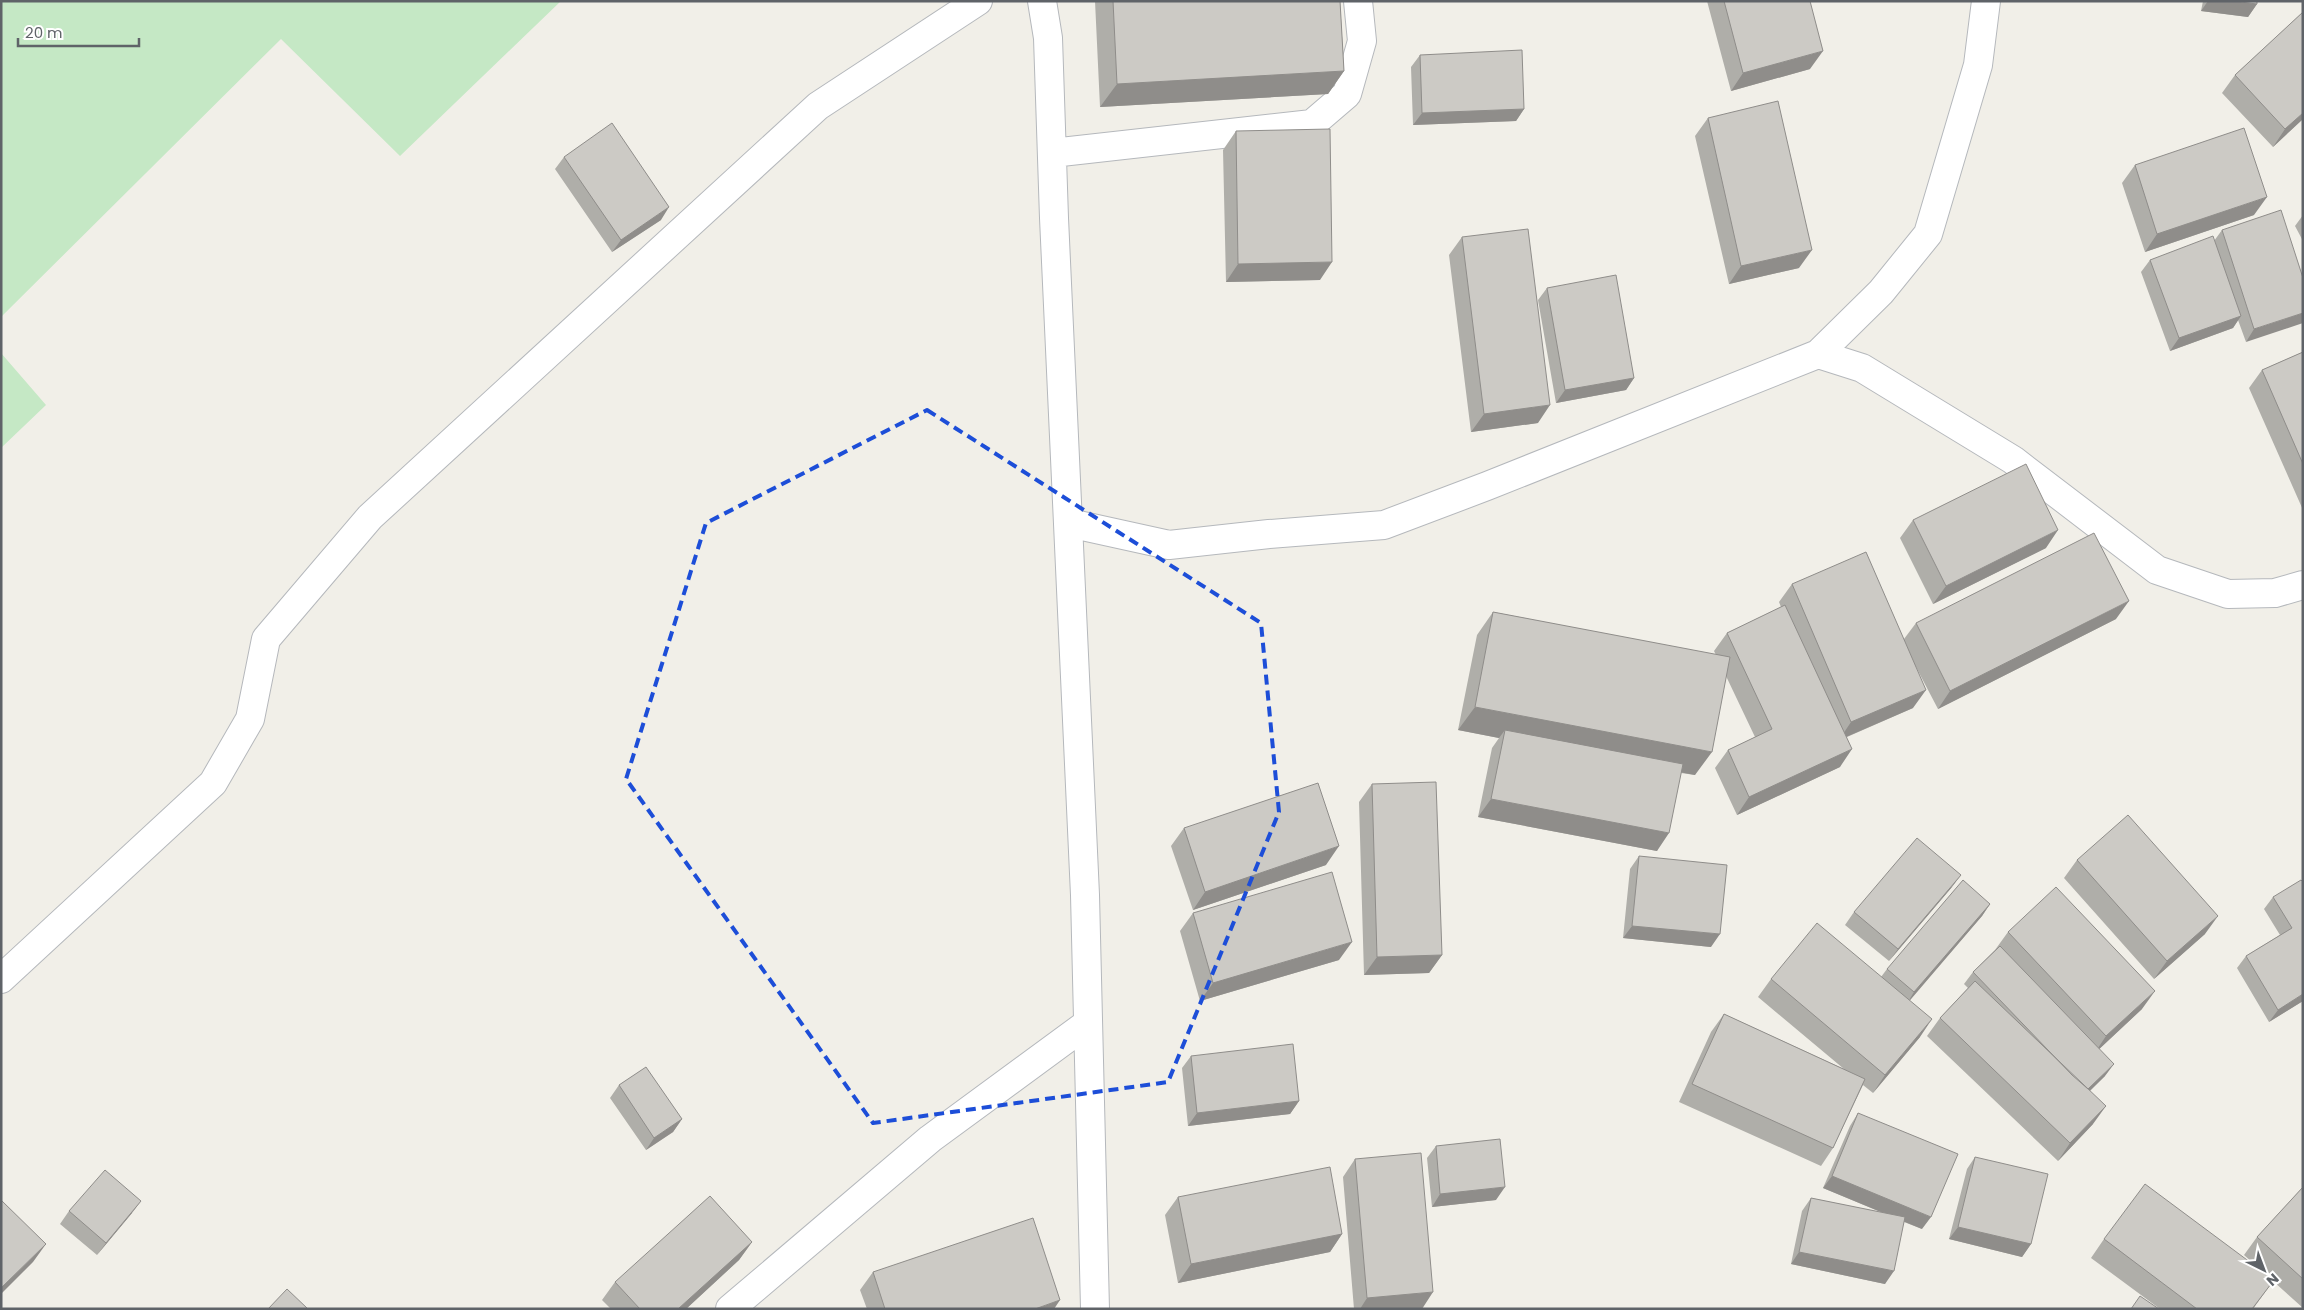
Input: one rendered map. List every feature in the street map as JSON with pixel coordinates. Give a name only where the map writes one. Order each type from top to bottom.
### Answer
[{"type":"street","points":[[1,979],[212,783],[250,719],[266,639],[370,516],[818,106],[978,1]]},
{"type":"street","points":[[1042,1],[1048,38],[1085,895],[1095,1309]]},
{"type":"street","points":[[1052,153],[1312,124],[1347,94],[1362,40],[1358,1]]},
{"type":"street","points":[[1069,523],[1169,545],[1269,534],[1384,525],[1505,479],[1818,354],[1881,292],[1928,234],[1978,64],[1986,1]]},
{"type":"street","points":[[1818,354],[1862,368],[2013,460],[2157,570],[2228,594],[2275,593],[2303,585]]},
{"type":"street","points":[[730,1309],[930,1139],[1088,1023]]},
{"type":"highlighted area","points":[[927,410],[1261,623],[1279,812],[1168,1082],[873,1123],[626,779],[706,523]]},
{"type":"green space","points":[[1,1],[561,1],[400,156],[281,39],[1,317]]},
{"type":"green space","points":[[1,353],[46,405],[1,448]]},
{"type":"building","points":[[1113,1],[1340,1],[1344,71],[1117,84]]},
{"type":"building","points":[[1724,1],[1810,1],[1823,51],[1743,73]]},
{"type":"building","points":[[2232,1],[2257,1],[2257,4]]},
{"type":"building","points":[[2303,12],[2303,113],[2285,129],[2235,75]]},
{"type":"building","points":[[1522,50],[1524,109],[1422,113],[1420,55]]},
{"type":"building","points":[[1778,101],[1812,250],[1741,266],[1708,118]]},
{"type":"building","points":[[612,123],[669,207],[621,240],[564,157]]},
{"type":"building","points":[[2244,128],[2267,197],[2157,234],[2135,165]]},
{"type":"building","points":[[1330,129],[1332,262],[1238,264],[1236,131]]},
{"type":"building","points":[[2281,210],[2303,278],[2303,313],[2254,329],[2222,230]]},
{"type":"building","points":[[1528,229],[1550,405],[1484,414],[1462,237]]},
{"type":"building","points":[[2213,236],[2241,316],[2179,338],[2150,260]]},
{"type":"building","points":[[1616,275],[1634,378],[1565,390],[1547,288]]},
{"type":"building","points":[[2303,352],[2303,464],[2262,370]]},
{"type":"building","points":[[2026,464],[2058,530],[1946,586],[1913,520]]},
{"type":"building","points":[[2094,533],[2129,601],[1950,691],[1916,623]]},
{"type":"building","points":[[1866,552],[1926,690],[1851,722],[1792,584]]},
{"type":"building","points":[[1785,605],[1852,749],[1749,797],[1728,750],[1772,729],[1727,633]]},
{"type":"building","points":[[1493,612],[1730,657],[1712,752],[1475,707]]},
{"type":"building","points":[[1505,730],[1683,764],[1669,833],[1491,799]]},
{"type":"building","points":[[1436,782],[1442,955],[1377,957],[1372,784]]},
{"type":"building","points":[[1318,783],[1339,846],[1205,892],[1184,828]]},
{"type":"building","points":[[2128,815],[2218,916],[2167,961],[2077,860]]},
{"type":"building","points":[[1917,838],[1961,875],[1898,949],[1854,912]]},
{"type":"building","points":[[1639,856],[1727,865],[1720,934],[1632,926]]},
{"type":"building","points":[[1332,872],[1352,942],[1213,983],[1193,913]]},
{"type":"building","points":[[1963,880],[1990,904],[1914,992],[1887,969]]},
{"type":"building","points":[[2301,880],[2303,882],[2303,994],[2278,1010],[2246,956],[2292,928],[2273,897]]},
{"type":"building","points":[[2056,887],[2155,991],[2106,1036],[2008,932]]},
{"type":"building","points":[[1817,923],[1932,1019],[1885,1075],[1771,979]]},
{"type":"building","points":[[2000,946],[2114,1064],[2088,1089],[2072,1075],[1973,972]]},
{"type":"building","points":[[1975,981],[2106,1106],[2070,1143],[1940,1018]]},
{"type":"building","points":[[1724,1014],[1865,1079],[1833,1148],[1692,1084]]},
{"type":"building","points":[[1293,1044],[1299,1101],[1197,1113],[1191,1056]]},
{"type":"building","points":[[646,1067],[682,1119],[654,1138],[619,1085]]},
{"type":"building","points":[[1858,1113],[1958,1154],[1931,1217],[1832,1176]]},
{"type":"building","points":[[1500,1139],[1505,1187],[1440,1194],[1436,1146]]},
{"type":"building","points":[[1421,1153],[1433,1292],[1367,1298],[1355,1159]]},
{"type":"building","points":[[1975,1157],[2048,1174],[2031,1244],[1958,1227]]},
{"type":"building","points":[[1330,1167],[1342,1234],[1191,1264],[1178,1197]]},
{"type":"building","points":[[105,1170],[141,1201],[106,1243],[69,1211]]},
{"type":"building","points":[[2145,1184],[2274,1280],[2252,1309],[2197,1309],[2104,1239]]},
{"type":"building","points":[[2303,1187],[2303,1279],[2257,1237]]},
{"type":"building","points":[[710,1196],[752,1242],[678,1309],[640,1309],[615,1282]]},
{"type":"building","points":[[1811,1198],[1905,1217],[1894,1271],[1799,1252]]},
{"type":"building","points":[[1,1200],[46,1244],[1,1288]]},
{"type":"building","points":[[1033,1218],[1060,1300],[1035,1309],[885,1309],[873,1272]]},
{"type":"building","points":[[287,1289],[308,1309],[268,1309]]},
{"type":"building","points":[[2140,1296],[2159,1309],[2131,1309]]}]
